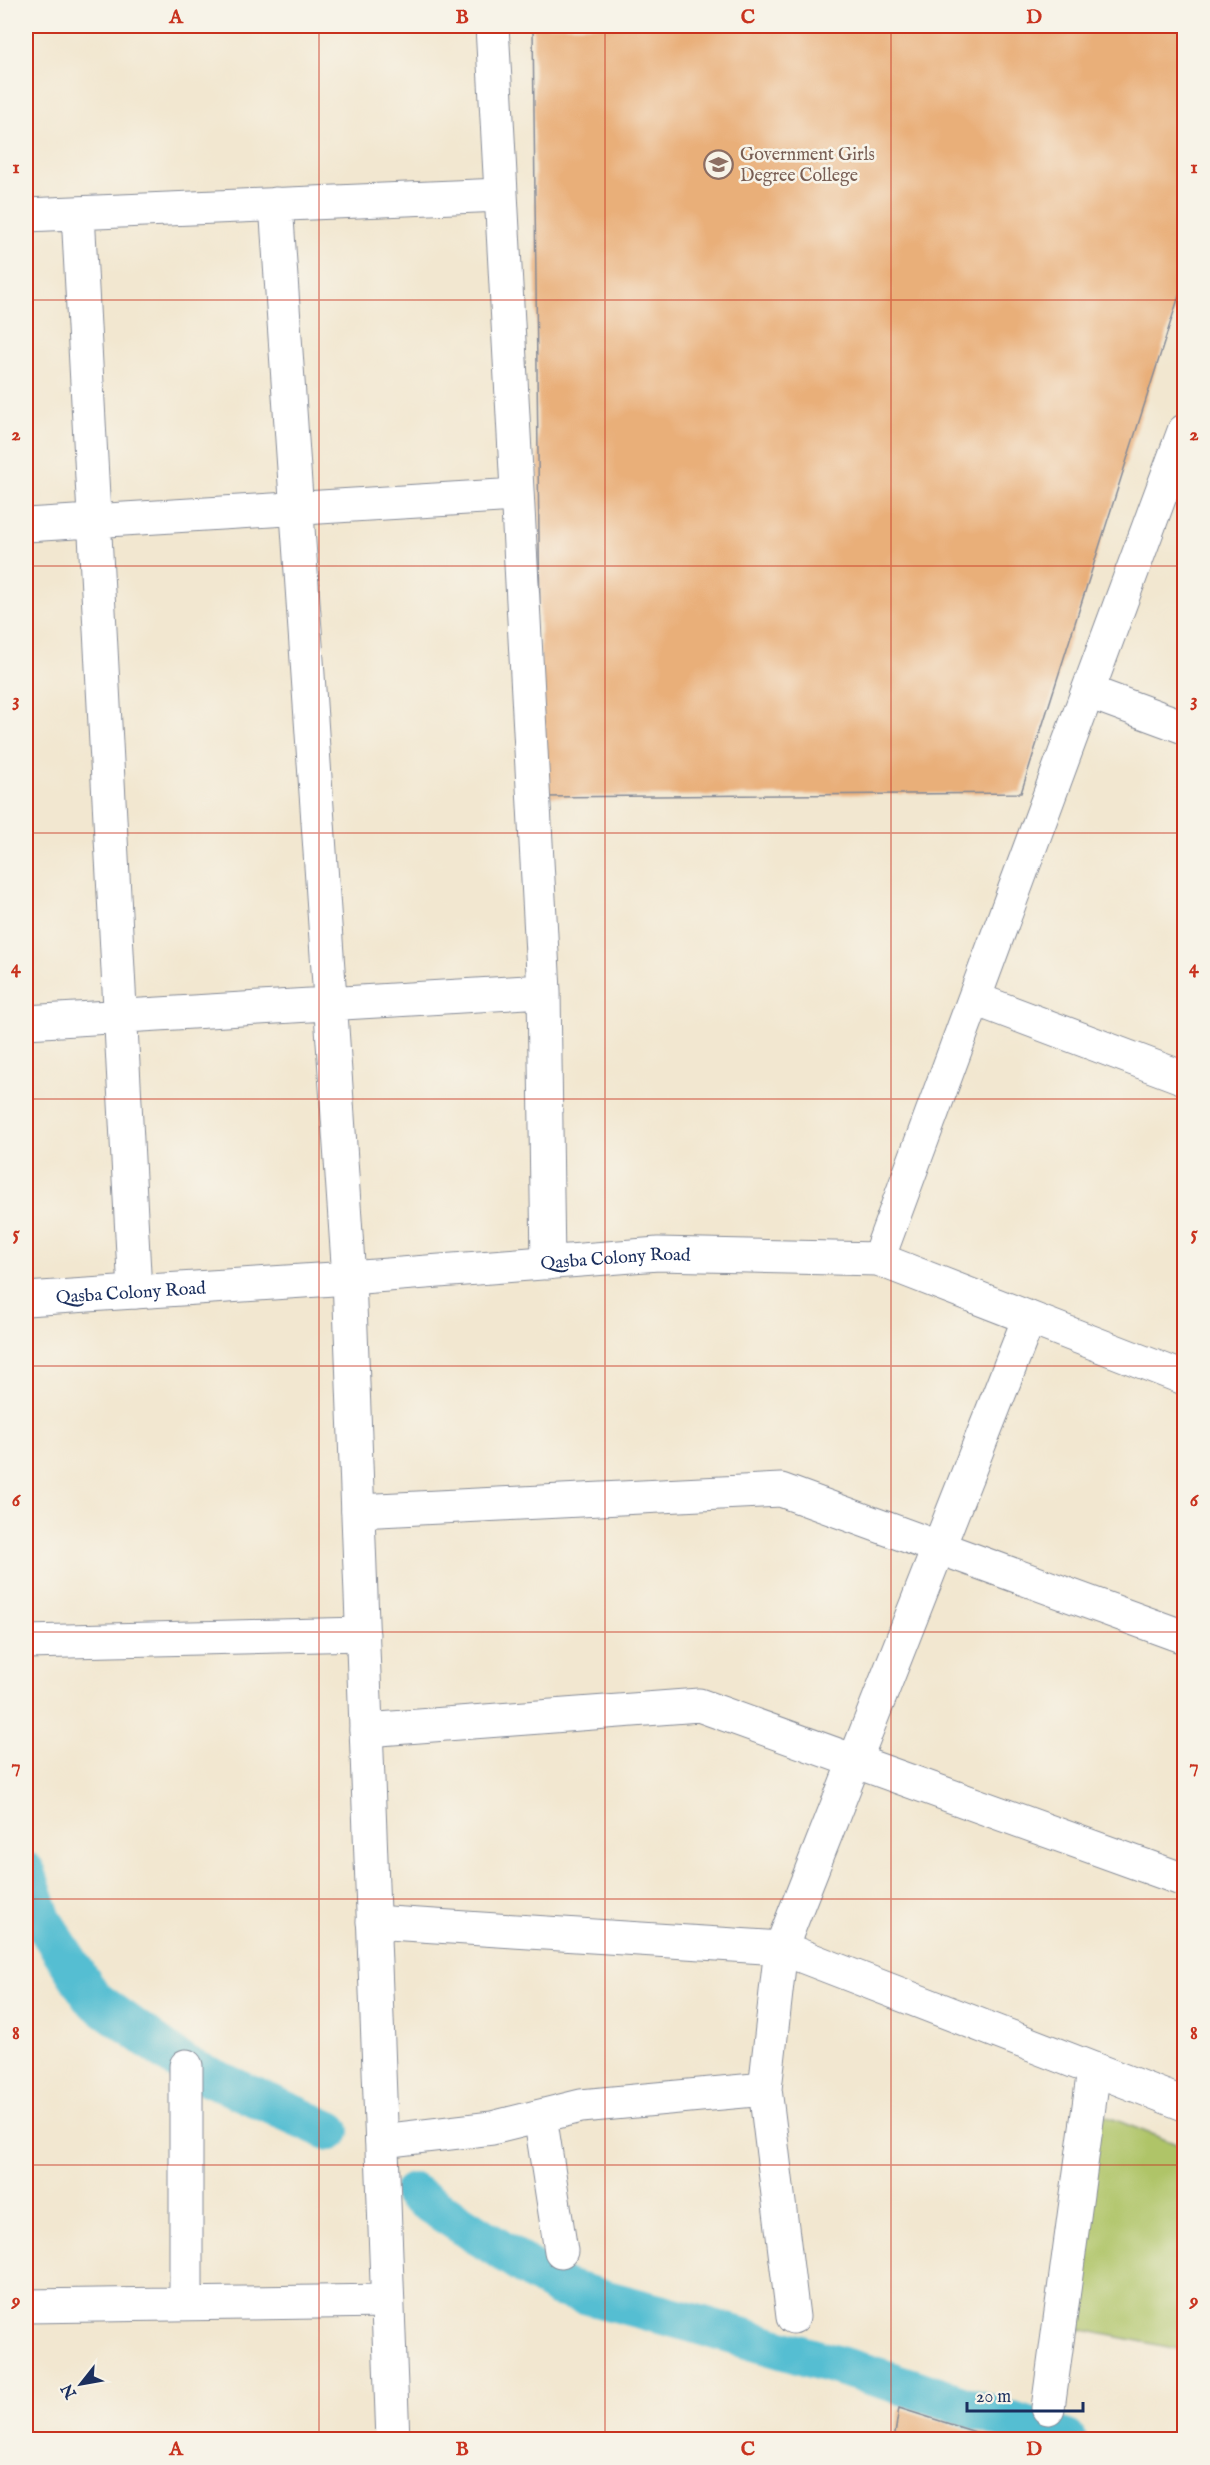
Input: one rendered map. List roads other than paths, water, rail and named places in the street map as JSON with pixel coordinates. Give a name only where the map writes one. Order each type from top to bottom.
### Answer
[{"type":"street","points":[[492,26],[544,991],[548,1263]]},
{"type":"street","points":[[26,215],[501,195]]},
{"type":"street","points":[[276,204],[349,1278],[387,2301],[400,2437]]},
{"type":"street","points":[[78,213],[135,1292]]},
{"type":"street","points":[[878,1259],[1185,431]]},
{"type":"street","points":[[26,525],[517,495]]},
{"type":"street","points":[[1089,692],[1185,727]]},
{"type":"street","points":[[26,1022],[544,991]]},
{"type":"street","points":[[975,999],[1185,1078]]},
{"type":"street","name":"Qasba Colony Road","points":[[26,1299],[349,1278],[658,1254],[878,1259],[1185,1378]]},
{"type":"street","points":[[792,2317],[765,2089],[780,1948],[1029,1318]]},
{"type":"street","points":[[358,1511],[781,1490],[1185,1637]]},
{"type":"street","points":[[26,1642],[363,1634]]},
{"type":"street","points":[[366,1730],[699,1705],[1185,1880]]},
{"type":"street","points":[[373,1922],[780,1948],[1185,2104]]},
{"type":"street","points":[[186,2066],[186,2303]]},
{"type":"street","points":[[1048,2408],[1094,2069]]},
{"type":"street","points":[[382,2141],[492,2128],[581,2106],[765,2089]]},
{"type":"street","points":[[540,2116],[561,2251]]},
{"type":"street","points":[[26,2306],[387,2301]]},
{"type":"waterway","points":[[26,1872],[42,1920],[92,1998],[186,2066],[330,2131]]},
{"type":"waterway","points":[[413,2193],[558,2287],[693,2323],[890,2381],[1067,2440]]},
{"type":"place","name":"Government Girls Degree College","points":[[719,164]]}]
